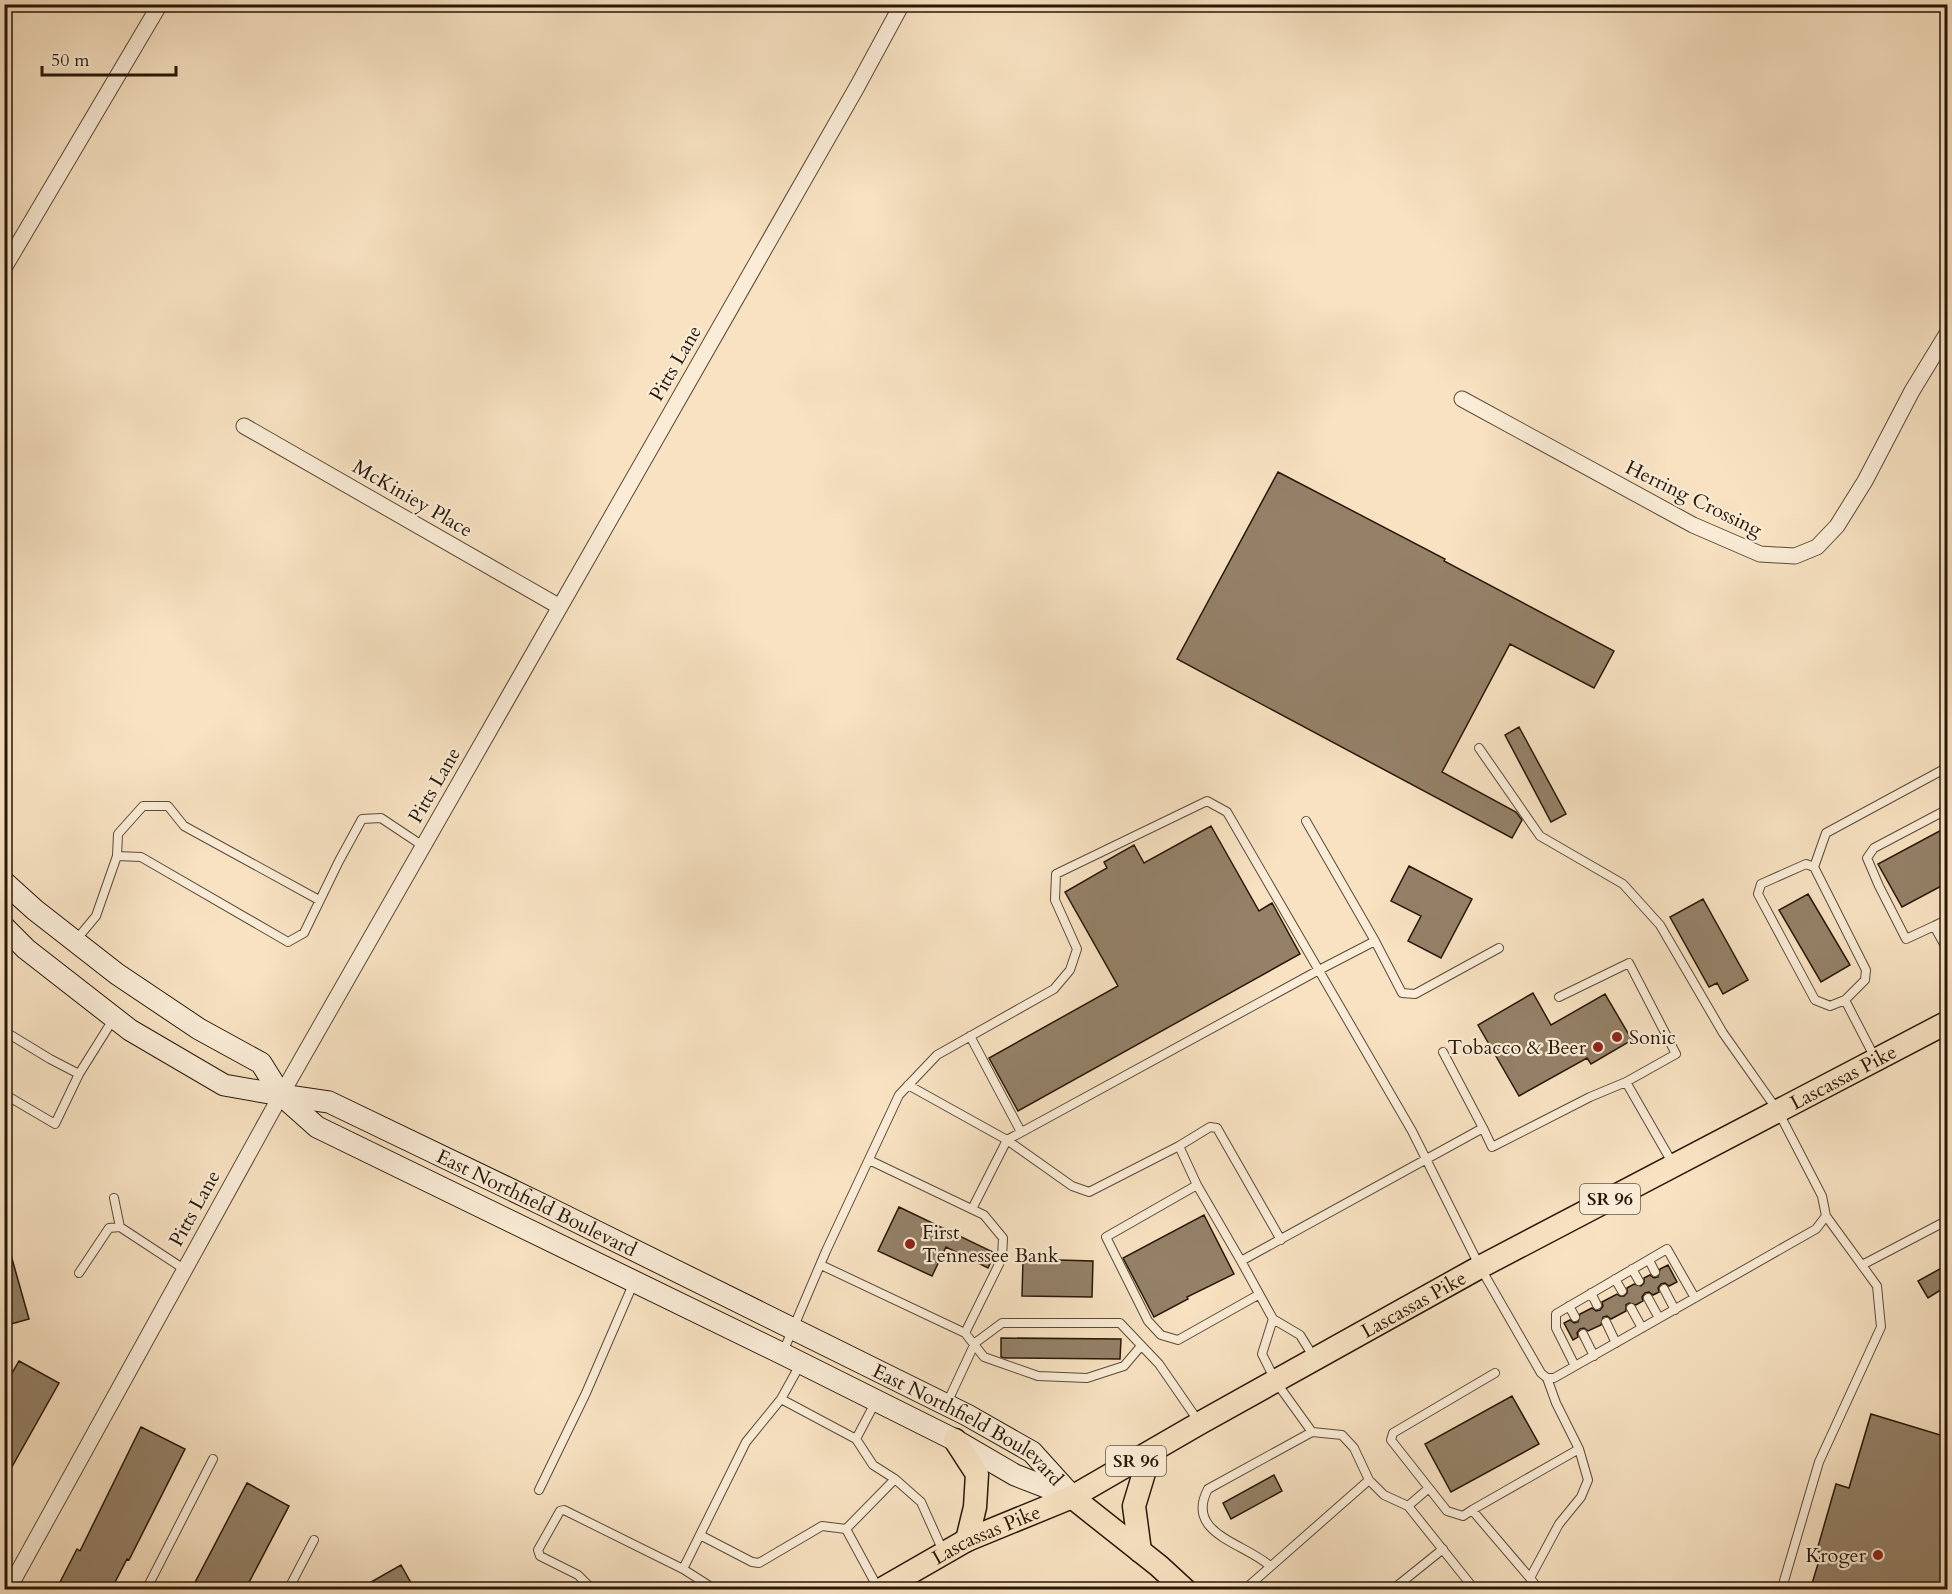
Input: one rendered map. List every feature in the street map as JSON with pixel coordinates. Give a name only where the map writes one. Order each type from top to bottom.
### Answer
[{"type":"main road","name":"East Northfield Boulevard","points":[[4,882],[35,910],[117,974],[199,1029],[261,1063],[281,1095],[317,1127],[792,1358],[955,1440],[1015,1475],[1072,1497]]},
{"type":"main road","name":"East Northfield Boulevard","points":[[4,927],[26,949],[130,1030],[224,1084],[328,1101],[541,1204],[946,1404],[1032,1452],[1072,1497]]},
{"type":"main road","name":"Lascassas Pike","points":[[880,1590],[967,1540],[1072,1497],[1480,1267],[1947,1022]]},
{"type":"main road","points":[[529,1229],[541,1204]]},
{"type":"main road","points":[[955,1440],[977,1474],[975,1507],[967,1540]]},
{"type":"main road","points":[[1140,1551],[1134,1506],[1150,1453]]},
{"type":"main road","points":[[1072,1497],[1185,1590]]},
{"type":"street","points":[[4,268],[160,4]]},
{"type":"street","name":"Pitts Lane","points":[[8,1590],[281,1095],[902,4]]},
{"type":"street","name":"Herring Crossing","points":[[1462,399],[1693,525],[1760,554],[1795,556],[1817,547],[1837,526],[1865,481],[1912,391],[1947,332]]},
{"type":"street","name":"McKiniey Place","points":[[244,426],[560,607]]},
{"type":"lane","points":[[1479,748],[1540,836],[1623,884],[1660,925],[1723,1033],[1778,1111],[1822,1196],[1826,1216],[1877,1286],[1881,1327],[1819,1462],[1784,1581],[1784,1590]]},
{"type":"lane","points":[[1814,867],[1826,833],[1947,767]]},
{"type":"lane","points":[[683,1569],[746,1442],[782,1400],[792,1358],[793,1329],[899,1095],[937,1055],[1054,989],[1070,970],[1077,949],[1055,900],[1056,874],[1207,801],[1227,812],[1412,1131],[1480,1267],[1541,1373],[1547,1378],[1556,1403],[1579,1449],[1588,1480],[1581,1497],[1559,1524],[1530,1578]]},
{"type":"lane","points":[[75,941],[96,916],[117,856],[118,834],[143,806],[168,806],[184,826],[320,900]]},
{"type":"lane","points":[[1947,809],[1874,848],[1867,858],[1906,939],[1947,919]]},
{"type":"lane","points":[[117,856],[141,857],[288,942],[304,933],[362,819],[381,818],[423,846]]},
{"type":"lane","points":[[1306,821],[1402,993],[1415,994],[1499,948]]},
{"type":"lane","points":[[1806,864],[1814,867],[1866,970],[1865,980],[1845,1000],[1830,1006],[1815,1000],[1758,894],[1761,884],[1806,864]]},
{"type":"lane","points":[[1934,926],[1947,951]]},
{"type":"lane","points":[[972,1209],[1007,1140],[1375,941]]},
{"type":"lane","points":[[1443,1052],[1492,1147],[1590,1097],[1626,1082],[1676,1054],[1629,963],[1559,997]]},
{"type":"lane","points":[[1845,1000],[1876,1059]]},
{"type":"lane","points":[[4,1094],[56,1124],[79,1074],[114,1018]]},
{"type":"lane","points":[[4,1031],[79,1074]]},
{"type":"lane","points":[[970,1036],[1021,1132]]},
{"type":"lane","points":[[1626,1082],[1674,1165]]},
{"type":"lane","points":[[908,1085],[1007,1140],[1072,1186],[1089,1192],[1179,1146],[1210,1127],[1217,1128],[1281,1240]]},
{"type":"lane","points":[[1241,1261],[1483,1128]]},
{"type":"lane","points":[[1179,1146],[1197,1185],[1273,1319],[1300,1335],[1315,1360]]},
{"type":"lane","points":[[869,1160],[984,1215],[1003,1238],[1002,1258],[965,1333]]},
{"type":"lane","points":[[1197,1185],[1106,1237],[1148,1321],[1161,1335],[1178,1340],[1258,1295]]},
{"type":"lane","points":[[114,1198],[120,1227]]},
{"type":"lane","points":[[1547,1378],[1554,1378],[1594,1356],[1816,1229],[1826,1216]]},
{"type":"lane","points":[[1862,1265],[1947,1220]]},
{"type":"lane","points":[[79,1273],[109,1228],[120,1227],[184,1269]]},
{"type":"lane","points":[[1575,1366],[1556,1328],[1556,1314],[1667,1249],[1695,1298]]},
{"type":"lane","points":[[1649,1260],[1656,1272]]},
{"type":"lane","points":[[821,1264],[965,1333],[975,1343],[984,1358],[1038,1376],[1087,1378],[1124,1366],[1141,1346]]},
{"type":"lane","points":[[1632,1269],[1639,1281]]},
{"type":"lane","points":[[1615,1279],[1622,1291]]},
{"type":"lane","points":[[539,1490],[586,1393],[635,1281]]},
{"type":"lane","points":[[1664,1289],[1675,1310]]},
{"type":"lane","points":[[1591,1293],[1597,1305]]},
{"type":"lane","points":[[1648,1298],[1659,1318]]},
{"type":"lane","points":[[1569,1306],[1575,1317]]},
{"type":"lane","points":[[1631,1308],[1642,1328]]},
{"type":"lane","points":[[1273,1319],[1262,1354],[1276,1382],[1312,1432]]},
{"type":"lane","points":[[1606,1322],[1616,1343]]},
{"type":"lane","points":[[946,1404],[975,1343],[1002,1323],[1120,1323],[1159,1364],[1200,1423]]},
{"type":"lane","points":[[1583,1334],[1594,1356]]},
{"type":"lane","points":[[1495,1374],[1393,1433],[1391,1440],[1447,1511],[1463,1516],[1579,1449]]},
{"type":"lane","points":[[782,1400],[856,1439],[873,1466],[895,1479],[921,1502],[944,1553]]},
{"type":"lane","points":[[856,1439],[876,1401]]},
{"type":"lane","points":[[1270,1566],[1256,1554],[1229,1542],[1209,1527],[1203,1515],[1203,1499],[1208,1489],[1312,1432],[1342,1436],[1354,1448],[1369,1480],[1384,1495],[1408,1506],[1475,1590]]},
{"type":"lane","points":[[146,1590],[213,1459]]},
{"type":"lane","points":[[846,1529],[895,1479]]},
{"type":"lane","points":[[1244,1590],[1369,1480]]},
{"type":"lane","points":[[1408,1506],[1429,1488]]},
{"type":"lane","points":[[593,1590],[578,1575],[540,1556],[538,1550],[560,1511],[564,1510],[683,1569],[716,1590]]},
{"type":"lane","points":[[1472,1510],[1539,1590]]},
{"type":"lane","points":[[700,1535],[752,1562],[759,1563],[822,1526],[846,1529]]},
{"type":"lane","points":[[846,1529],[880,1590]]},
{"type":"lane","points":[[288,1590],[314,1540]]},
{"type":"lane","points":[[1392,1590],[1443,1549]]},
{"type":"building","points":[[1278,472],[1614,651],[1594,688],[1510,644],[1442,772],[1516,812],[1522,820],[1512,838],[1177,659]]},
{"type":"building","points":[[1519,727],[1566,814],[1551,822],[1505,735]]},
{"type":"building","points":[[1211,826],[1259,911],[1272,903],[1300,954],[1018,1111],[989,1058],[1118,986],[1065,892],[1107,868],[1104,862],[1134,845],[1144,863]]},
{"type":"building","points":[[1947,827],[1947,883],[1902,907],[1878,864]]},
{"type":"building","points":[[1409,866],[1472,899],[1441,958],[1408,941],[1421,916],[1391,901]]},
{"type":"building","points":[[1808,894],[1850,965],[1821,982],[1779,910]]},
{"type":"building","points":[[1703,899],[1748,980],[1723,994],[1717,983],[1709,987],[1670,917]]},
{"type":"building","points":[[1533,993],[1551,1025],[1605,994],[1632,1040],[1591,1064],[1587,1058],[1519,1096],[1478,1025]]},
{"type":"building","points":[[899,1207],[995,1253],[988,1268],[946,1247],[932,1276],[878,1251]]},
{"type":"building","points":[[1204,1215],[1234,1274],[1187,1297],[1188,1299],[1154,1317],[1123,1258]]},
{"type":"building","points":[[4,1248],[9,1248],[29,1319],[4,1326]]},
{"type":"building","points":[[1023,1259],[1093,1261],[1092,1297],[1022,1296]]},
{"type":"building","points":[[1668,1265],[1677,1282],[1669,1286],[1665,1283],[1661,1284],[1658,1288],[1659,1292],[1653,1295],[1649,1292],[1645,1293],[1642,1297],[1643,1301],[1636,1305],[1629,1303],[1626,1305],[1626,1311],[1611,1319],[1607,1316],[1603,1317],[1601,1325],[1588,1331],[1584,1328],[1580,1329],[1577,1333],[1578,1337],[1573,1340],[1564,1323],[1570,1320],[1574,1323],[1578,1322],[1580,1314],[1592,1308],[1596,1311],[1600,1310],[1603,1306],[1602,1302],[1617,1294],[1624,1296],[1627,1288],[1634,1284],[1641,1286],[1644,1278],[1650,1275],[1654,1278],[1658,1277],[1660,1269]]},
{"type":"building","points":[[1947,1265],[1947,1286],[1928,1298],[1918,1281]]},
{"type":"building","points":[[1001,1338],[1121,1339],[1120,1359],[1005,1358],[1001,1357]]},
{"type":"building","points":[[19,1361],[59,1383],[4,1481],[4,1387]]},
{"type":"building","points":[[1512,1396],[1539,1444],[1451,1492],[1425,1444]]},
{"type":"building","points":[[1871,1414],[1947,1437],[1947,1590],[1810,1590],[1821,1554],[1817,1550],[1836,1484],[1849,1488]]},
{"type":"building","points":[[141,1427],[185,1449],[129,1560],[127,1559],[111,1590],[56,1590],[77,1549],[80,1551]]},
{"type":"building","points":[[1274,1475],[1282,1491],[1231,1519],[1223,1503]]},
{"type":"building","points":[[247,1483],[289,1506],[245,1590],[191,1590]]},
{"type":"building","points":[[401,1565],[415,1590],[357,1590]]},
{"type":"place","name":"Sonic","points":[[1617,1037]]},
{"type":"place","name":"Tobacco & Beer","points":[[1598,1047]]},
{"type":"place","name":"First Tennessee Bank","points":[[910,1244]]},
{"type":"place","name":"Kroger","points":[[1878,1555]]}]
